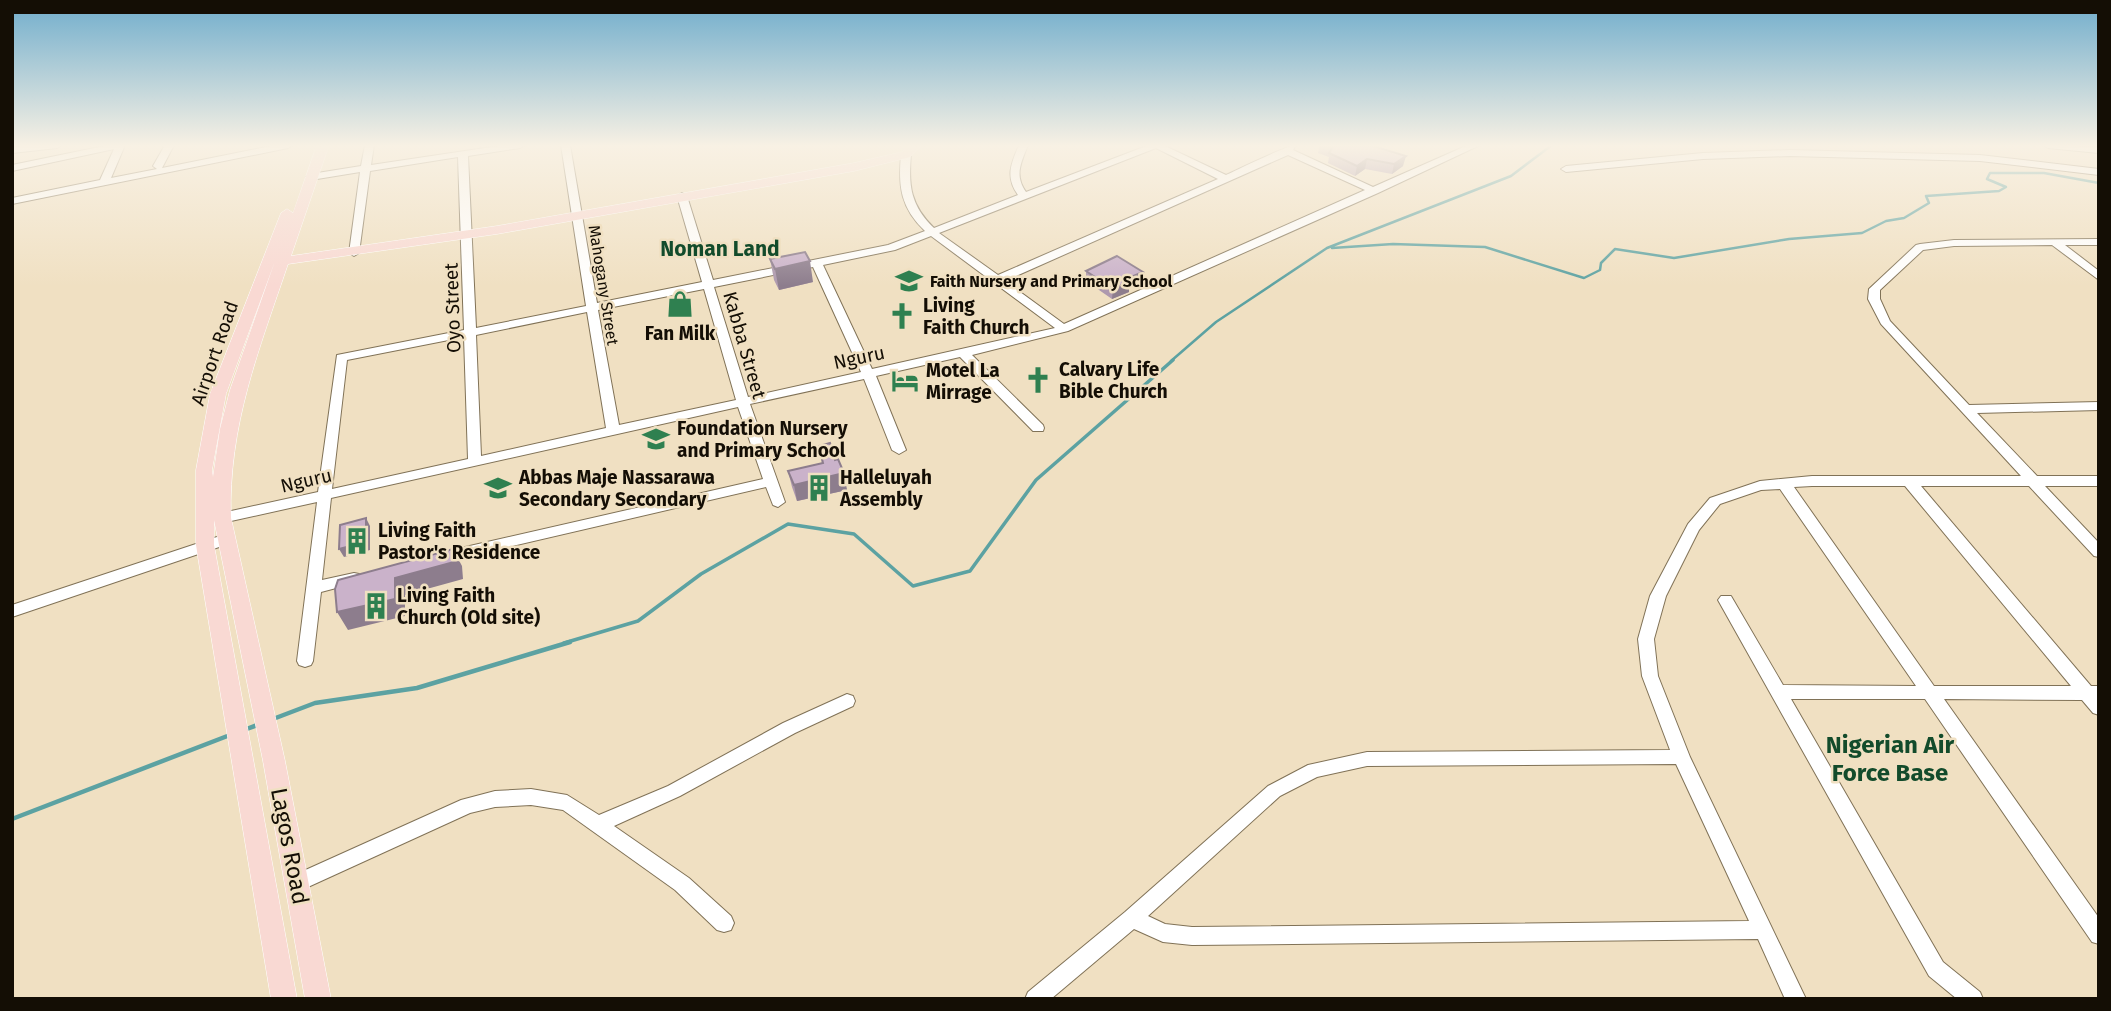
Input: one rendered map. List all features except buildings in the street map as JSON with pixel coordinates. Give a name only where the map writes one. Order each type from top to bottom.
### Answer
[{"type":"main road","name":"Airport Road","points":[[234,708],[205,545],[204,470],[218,394],[295,192]]},
{"type":"main road","name":"Airport Road","points":[[260,694],[222,518],[221,478],[228,429],[242,377],[306,192]]},
{"type":"main road","points":[[282,261],[354,253],[703,192]]},
{"type":"main road","name":"Lagos Road","points":[[260,694],[318,999]]},
{"type":"main road","name":"Lagos Road","points":[[234,708],[284,999]]},
{"type":"street","points":[[12,199],[45,192]]},
{"type":"street","points":[[354,253],[362,192]]},
{"type":"street","name":"Oyo Street","points":[[464,192],[475,461]]},
{"type":"street","name":"Mahogany Street","points":[[573,192],[613,431]]},
{"type":"street","points":[[904,192],[907,203],[933,233],[1064,330]]},
{"type":"street","points":[[1021,192],[1024,196]]},
{"type":"street","points":[[305,661],[341,358],[891,248],[1034,192]]},
{"type":"street","points":[[997,280],[1193,192]]},
{"type":"street","name":"Nguru","points":[[222,518],[1064,330],[1371,192]]},
{"type":"street","name":"Kabba Street","points":[[682,196],[743,402],[778,502]]},
{"type":"street","points":[[2099,242],[1954,243],[1920,247],[1875,289],[1874,299],[1885,322],[2099,552]]},
{"type":"street","points":[[2055,243],[2099,277]]},
{"type":"street","points":[[817,263],[869,375],[898,450]]},
{"type":"street","points":[[963,354],[1038,428]]},
{"type":"street","points":[[1967,409],[2099,406]]},
{"type":"street","points":[[421,562],[772,481]]},
{"type":"street","points":[[1796,999],[1681,757],[1650,677],[1646,639],[1658,596],[1693,528],[1715,501],[1747,489],[1784,484],[2099,481]]},
{"type":"street","points":[[1910,482],[2092,693],[2099,708]]},
{"type":"street","points":[[1784,484],[2099,935]]},
{"type":"street","points":[[12,611],[226,539]]},
{"type":"street","points":[[313,588],[367,575]]},
{"type":"street","points":[[1726,600],[1936,968],[1973,999]]},
{"type":"street","points":[[1779,692],[2092,693]]},
{"type":"street","points":[[598,824],[674,791],[789,728],[847,701]]},
{"type":"street","points":[[1035,999],[1132,918],[1274,791],[1314,770],[1367,759],[1681,757]]},
{"type":"street","points":[[297,883],[467,806],[495,799],[531,797],[568,803],[682,884],[723,923]]},
{"type":"street","points":[[1132,918],[1163,933],[1192,936],[1763,930]]},
{"type":"waterway","points":[[1171,361],[1216,322],[1327,248],[1470,192]]},
{"type":"waterway","points":[[1332,248],[1393,244],[1485,247],[1584,278],[1600,270],[1601,263],[1615,249],[1674,258],[1789,239],[1862,233],[1886,221],[1904,218],[1929,203],[1926,196],[1982,192]]},
{"type":"waterway","points":[[564,643],[638,621],[701,574],[788,524],[854,534],[913,586],[970,571],[1036,480],[1173,360]]},
{"type":"waterway","points":[[273,719],[315,703],[417,688],[570,642]]},
{"type":"waterway","points":[[244,730],[260,724]]},
{"type":"waterway","points":[[12,819],[230,735]]},
{"type":"place","name":"Faith Nursery and Primary School","points":[[909,281]]},
{"type":"place","name":"Fan Milk","points":[[680,304]]},
{"type":"place","name":"Living Faith Church","points":[[902,316]]},
{"type":"place","name":"Calvary Life Bible Church","points":[[1038,380]]},
{"type":"place","name":"Motel La Mirrage","points":[[905,381]]},
{"type":"place","name":"Foundation Nursery and Primary School","points":[[656,439]]},
{"type":"place","name":"Abbas Maje Nassarawa Secondary Secondary","points":[[498,488]]},
{"type":"place","name":"Halleluyah Assembly","points":[[819,488]]},
{"type":"place","name":"Living Faith Pastor's Residence","points":[[357,541]]},
{"type":"place","name":"Living Faith Church (Old site)","points":[[376,606]]},
{"type":"district","name":"Noman Land","points":[[720,249]]},
{"type":"district","name":"Nigerian Air Force Base","points":[[1890,759]]}]
